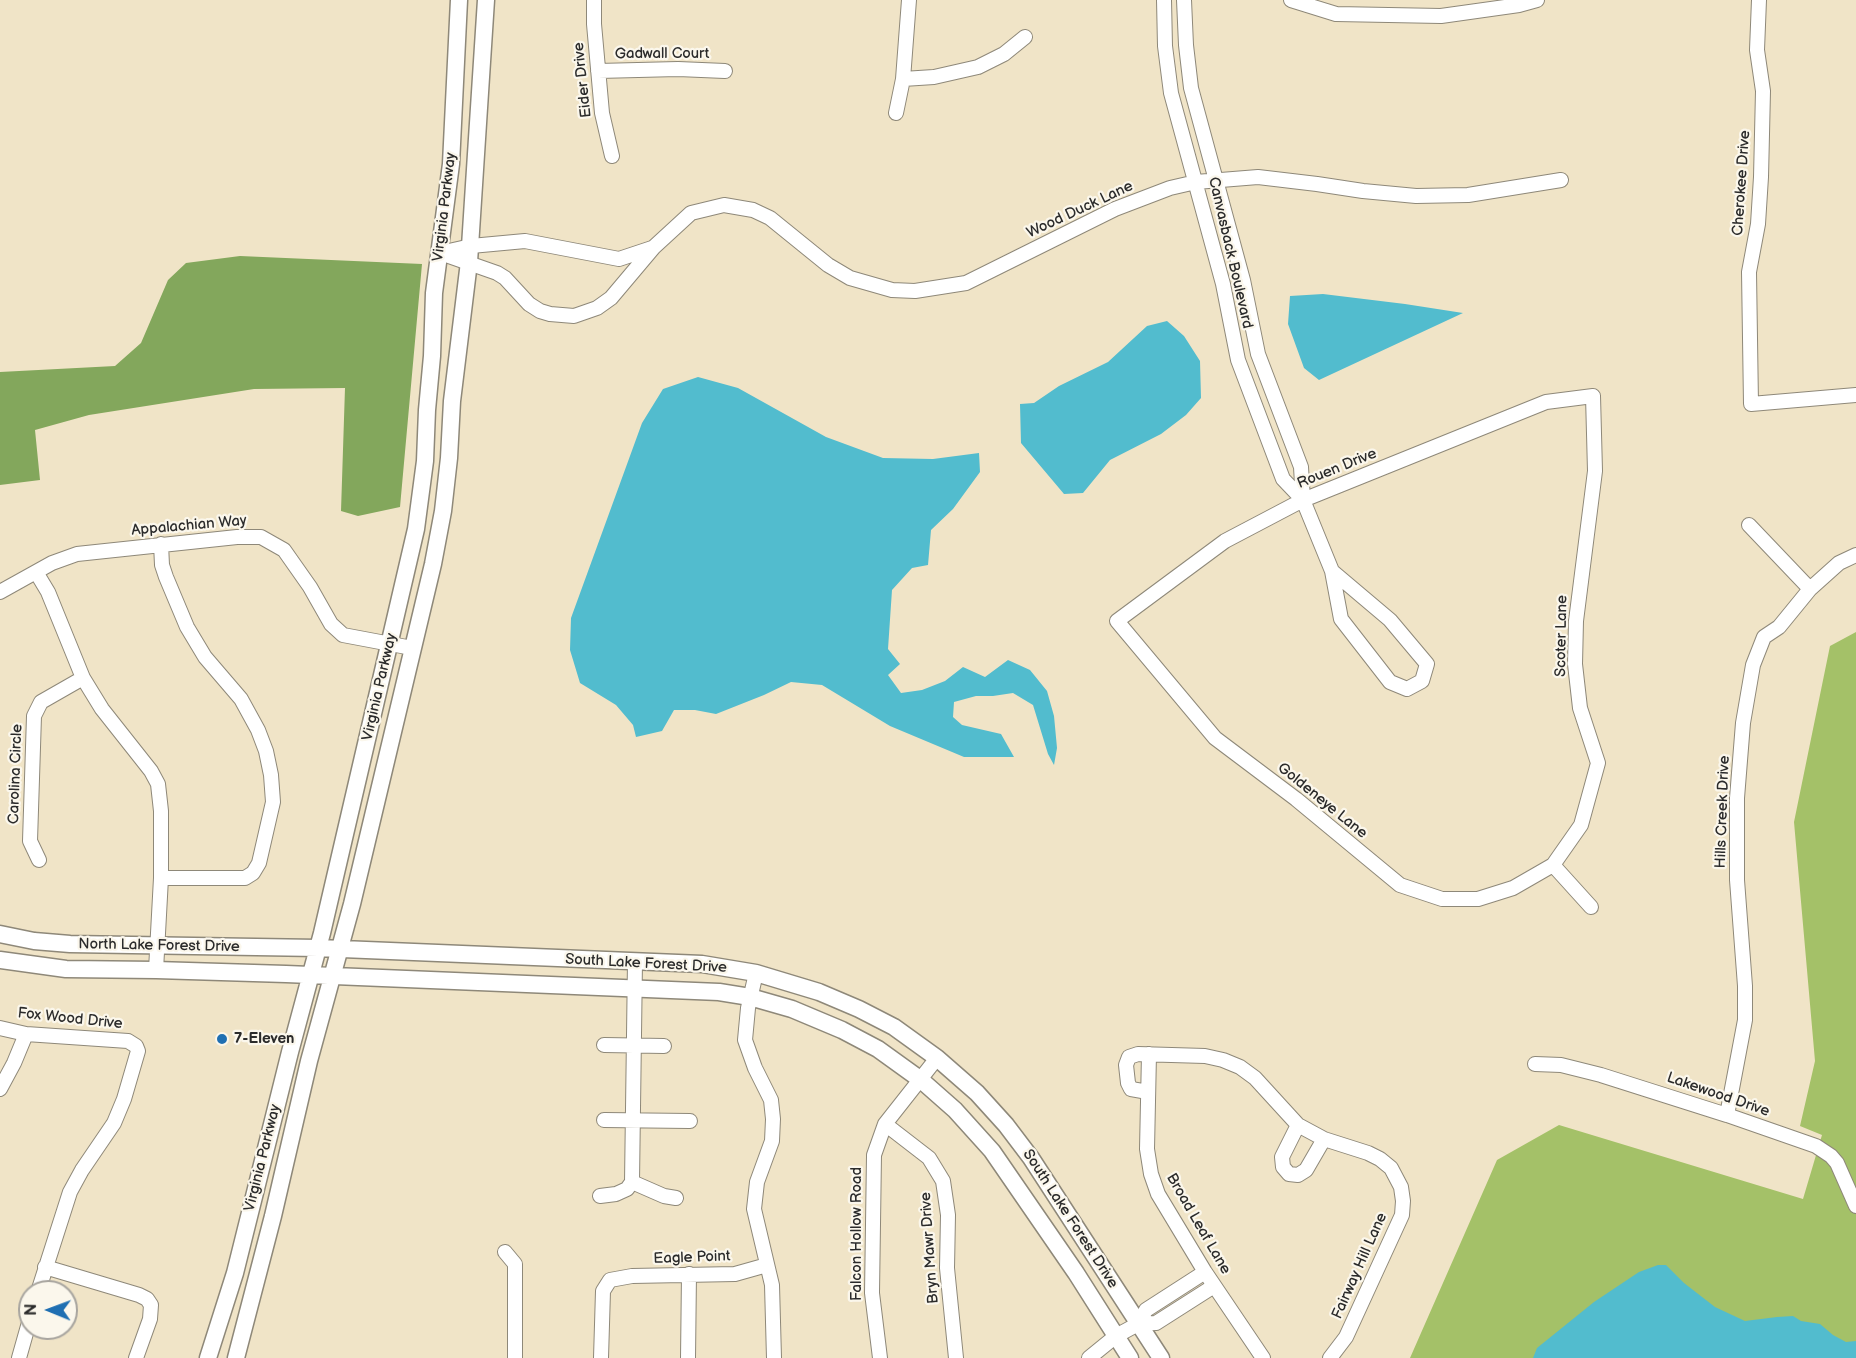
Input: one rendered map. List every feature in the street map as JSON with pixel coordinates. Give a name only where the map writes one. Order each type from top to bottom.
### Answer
[{"type":"main road","name":"Virginia Parkway","points":[[208,1358],[235,1273],[318,948],[416,529],[422,491],[432,356],[434,293],[451,164],[459,0]]},
{"type":"main road","name":"Virginia Parkway","points":[[236,1358],[273,1216],[309,1060],[339,950],[433,564],[443,511],[453,391],[470,254],[486,0]]},
{"type":"main road","name":"North Lake Forest Drive","points":[[0,934],[53,943],[318,948]]},
{"type":"main road","name":"South Lake Forest Drive","points":[[318,948],[702,964],[756,973],[819,992],[859,1009],[894,1028],[938,1059],[977,1093],[1017,1138],[1161,1358]]},
{"type":"main road","name":"North Lake Forest Drive","points":[[0,960],[44,968],[311,975]]},
{"type":"main road","name":"South Lake Forest Drive","points":[[311,975],[719,992],[750,997],[809,1015],[896,1060],[956,1110],[992,1151],[1076,1273],[1130,1358]]},
{"type":"main road","points":[[250,1210],[273,1216]]},
{"type":"street","name":"Eider Drive","points":[[594,0],[602,113],[612,156]]},
{"type":"street","points":[[896,113],[903,79],[909,0]]},
{"type":"street","name":"Canvasback Boulevard","points":[[1164,0],[1165,46],[1172,93],[1223,284],[1238,360],[1283,479],[1303,500]]},
{"type":"street","name":"Canvasback Boulevard","points":[[1184,0],[1185,45],[1191,88],[1244,280],[1258,354],[1300,468],[1303,500],[1332,571],[1341,619],[1390,682],[1407,689],[1422,681],[1427,664],[1390,620],[1332,571]]},
{"type":"street","points":[[1291,0],[1336,14],[1441,16],[1519,5],[1538,0]]},
{"type":"street","name":"Cherokee Drive","points":[[1759,0],[1757,50],[1763,92],[1758,224],[1749,272],[1751,404],[1856,395]]},
{"type":"street","points":[[903,79],[934,77],[972,69],[1004,54],[1025,37]]},
{"type":"street","name":"Gadwall Court","points":[[598,71],[678,69],[726,71]]},
{"type":"street","name":"Wood Duck Lane","points":[[470,254],[505,278],[529,304],[550,314],[574,316],[584,314],[611,298],[654,247],[691,213],[724,205],[742,207],[770,218],[828,265],[850,278],[892,290],[915,291],[966,283],[1115,208],[1170,188],[1196,182],[1258,177],[1416,196],[1468,195],[1561,180]]},
{"type":"street","name":"Wood Duck Lane","points":[[440,253],[470,254],[525,241],[608,258],[626,258],[654,247]]},
{"type":"street","points":[[608,258],[618,267],[621,274],[621,282],[616,291]]},
{"type":"street","name":"Rouen Drive","points":[[1117,621],[1225,541],[1303,500],[1546,402],[1593,396]]},
{"type":"street","name":"Scoter Lane","points":[[1553,865],[1581,825],[1598,763],[1580,708],[1575,664],[1576,621],[1595,471],[1593,396]]},
{"type":"street","points":[[1749,525],[1810,589]]},
{"type":"street","name":"Appalachian Way","points":[[0,592],[65,557],[77,554],[161,544],[261,537],[284,550],[310,587],[331,624],[343,635],[412,648]]},
{"type":"street","points":[[161,544],[162,565],[187,627],[205,657],[242,699],[258,730],[266,751],[271,775],[273,802],[259,863],[253,873],[245,878],[161,878]]},
{"type":"street","name":"Hills Creek Drive","points":[[1727,1115],[1745,1020],[1745,986],[1737,880],[1737,798],[1743,723],[1753,665],[1764,637],[1779,627],[1810,589],[1839,562],[1856,555]]},
{"type":"street","points":[[36,572],[48,592],[83,678],[102,709],[151,771],[158,784],[161,811],[161,878],[156,970]]},
{"type":"street","name":"Goldeneye Lane","points":[[1117,621],[1215,738],[1296,799],[1401,885],[1442,899],[1478,899],[1513,888],[1553,865]]},
{"type":"street","name":"Carolina Circle","points":[[39,860],[30,841],[34,716],[41,702],[83,678]]},
{"type":"street","points":[[1553,865],[1591,907]]},
{"type":"street","points":[[600,1196],[616,1194],[627,1189],[632,1182],[635,961]]},
{"type":"street","points":[[756,973],[744,1029],[747,1051],[771,1100],[773,1119],[771,1141],[757,1182],[754,1209],[772,1285],[774,1358]]},
{"type":"street","name":"Fox Wood Drive","points":[[0,1028],[26,1034],[128,1041],[136,1046],[137,1057],[114,1122],[70,1191],[45,1267]]},
{"type":"street","points":[[0,1089],[26,1034]]},
{"type":"street","points":[[604,1045],[664,1046]]},
{"type":"street","points":[[1148,1092],[1131,1089],[1126,1065],[1129,1057],[1138,1054],[1205,1056],[1240,1067],[1255,1078],[1298,1125],[1324,1138],[1306,1170],[1298,1175],[1289,1174],[1283,1167],[1282,1157],[1298,1125]]},
{"type":"street","name":"Broad Leaf Lane","points":[[1149,1054],[1147,1149],[1151,1174],[1158,1194],[1205,1272],[1263,1358]]},
{"type":"street","name":"Falcon Hollow Road","points":[[880,1358],[872,1293],[873,1169],[877,1143],[885,1124],[938,1059]]},
{"type":"street","name":"Lakewood Drive","points":[[1535,1064],[1561,1065],[1601,1075],[1801,1140],[1831,1156],[1842,1172],[1856,1206]]},
{"type":"street","points":[[604,1120],[690,1121]]},
{"type":"street","name":"Bryn Mawr Drive","points":[[885,1124],[929,1158],[943,1181],[948,1215],[947,1268],[956,1358]]},
{"type":"street","name":"Fairway Hill Lane","points":[[1324,1138],[1380,1159],[1391,1168],[1399,1182],[1403,1201],[1402,1215],[1346,1337],[1330,1358]]},
{"type":"street","points":[[632,1182],[664,1196],[676,1198]]},
{"type":"street","points":[[505,1252],[515,1264],[514,1358]]},
{"type":"street","name":"Eagle Point","points":[[601,1358],[603,1291],[610,1280],[618,1277],[735,1274],[767,1265]]},
{"type":"street","points":[[41,1280],[45,1267],[147,1299],[151,1305],[150,1319],[136,1358]]},
{"type":"street","points":[[1138,1324],[1146,1310],[1205,1272]]},
{"type":"street","points":[[688,1358],[689,1274]]},
{"type":"street","points":[[1089,1358],[1116,1336],[1138,1324],[1156,1323],[1214,1286]]},
{"type":"street","points":[[19,1358],[24,1340]]},
{"type":"green space","points":[[240,256],[422,264],[400,507],[358,516],[341,511],[345,388],[254,389],[89,415],[35,430],[40,480],[0,485],[0,372],[115,366],[141,343],[168,280],[186,263]]},
{"type":"green space","points":[[1856,632],[1856,1358],[1410,1358],[1497,1160],[1559,1125],[1803,1199],[1822,1135],[1800,1126],[1815,1061],[1794,822],[1830,646]]},
{"type":"water","points":[[1323,294],[1463,313],[1319,380],[1304,368],[1288,324],[1290,296]]},
{"type":"water","points":[[1167,321],[1184,336],[1200,361],[1201,398],[1186,415],[1161,434],[1110,460],[1083,493],[1064,494],[1021,443],[1020,404],[1034,403],[1059,386],[1108,362],[1147,326]]},
{"type":"water","points":[[698,377],[738,388],[826,437],[883,458],[933,459],[979,453],[980,472],[953,509],[931,530],[928,565],[912,568],[892,590],[888,649],[900,664],[888,675],[901,693],[922,690],[945,681],[963,667],[985,677],[1008,660],[1030,670],[1047,691],[1054,716],[1057,748],[1054,765],[1048,754],[1033,705],[1013,693],[976,696],[954,702],[953,717],[962,725],[1001,734],[1014,757],[964,757],[890,726],[822,685],[791,682],[716,714],[695,710],[674,710],[662,731],[636,737],[633,725],[616,705],[580,683],[570,650],[571,618],[642,423],[663,389]]},
{"type":"water","points":[[1658,1265],[1666,1265],[1684,1283],[1715,1307],[1745,1321],[1793,1316],[1801,1321],[1820,1324],[1846,1342],[1856,1341],[1856,1358],[1533,1358],[1537,1348],[1594,1302],[1639,1272]]},
{"type":"place","name":"7-Eleven","points":[[222,1039]]}]
